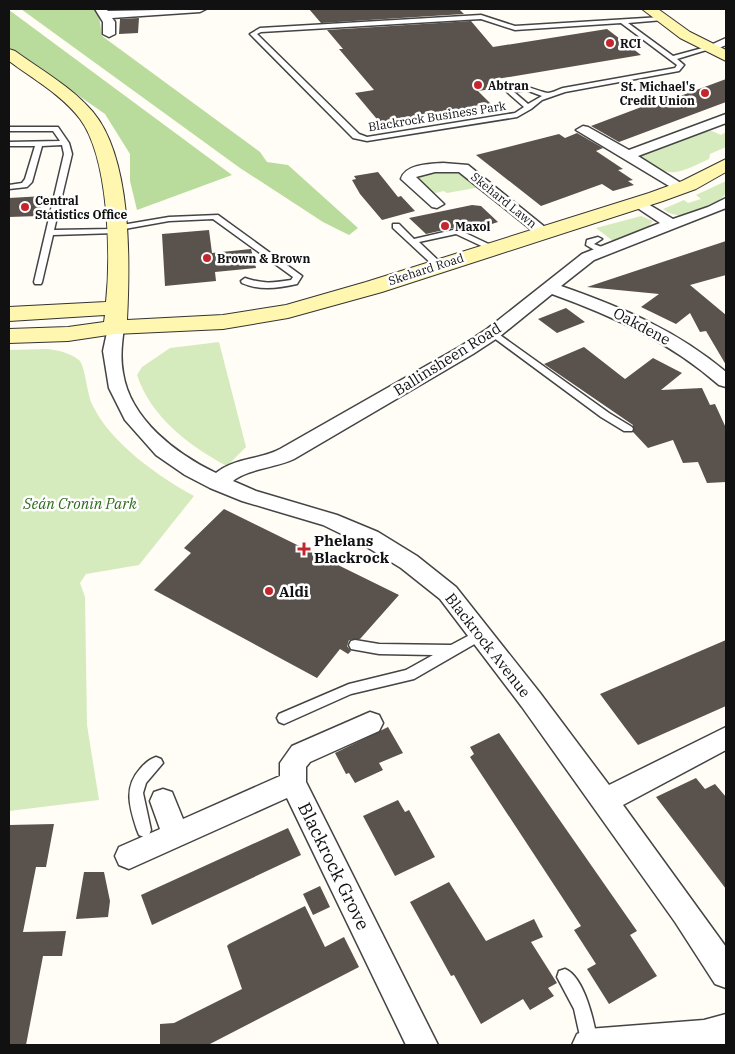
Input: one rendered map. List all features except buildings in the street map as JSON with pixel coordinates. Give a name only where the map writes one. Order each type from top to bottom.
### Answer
[{"type":"main road","points":[[648,9],[661,19],[726,56]]},
{"type":"main road","points":[[9,54],[71,100],[87,116],[98,133],[108,167],[119,266],[115,318],[9,314]]},
{"type":"main road","name":"Skehard Road","points":[[9,323],[70,322],[115,318],[223,322],[273,314],[374,287],[638,202],[679,188],[726,165]]},
{"type":"main road","name":"Skehard Road","points":[[9,336],[68,334],[115,318]]},
{"type":"street","points":[[109,34],[109,22],[103,12],[200,9]]},
{"type":"street","points":[[710,48],[726,41]]},
{"type":"street","points":[[628,155],[726,118]]},
{"type":"street","points":[[583,130],[628,155],[679,188]]},
{"type":"street","name":"Skehard Lawn","points":[[437,199],[408,179],[409,175],[416,171],[463,168],[543,232]]},
{"type":"street","points":[[638,202],[671,224]]},
{"type":"street","name":"Ballinsheen Road","points":[[217,483],[233,470],[273,461],[287,454],[493,333],[600,245],[713,210],[726,202]]},
{"type":"street","points":[[713,210],[726,219]]},
{"type":"street","name":"Oakdene","points":[[550,288],[625,316],[682,347],[726,381]]},
{"type":"street","name":"Blackrock Avenue","points":[[115,318],[112,351],[114,374],[118,388],[132,416],[164,450],[217,483],[249,496],[330,520],[390,549],[438,584],[457,603],[685,912],[726,973]]},
{"type":"street","points":[[130,856],[293,783],[294,763],[301,754],[370,723]]},
{"type":"street","points":[[604,801],[726,738]]},
{"type":"street","name":"Blackrock Grove","points":[[293,783],[422,1045]]},
{"type":"street","points":[[163,801],[176,835]]},
{"type":"street","points":[[589,1045],[704,1036],[726,1030]]},
{"type":"lane","name":"Blackrock Business Park","points":[[661,19],[515,28],[485,18],[430,19],[254,32],[329,110],[361,139],[375,140],[517,115],[547,95],[667,73],[681,68],[680,63],[672,58]]},
{"type":"lane","points":[[622,21],[672,58],[710,48]]},
{"type":"lane","name":"Blackrock Business Park","points":[[529,108],[514,98],[510,92],[511,90],[527,88],[547,95]]},
{"type":"lane","points":[[9,129],[54,128],[65,142],[68,154],[38,282]]},
{"type":"lane","points":[[9,144],[65,142]]},
{"type":"lane","points":[[9,187],[24,185],[29,180],[39,143]]},
{"type":"lane","points":[[49,233],[116,229],[168,219],[215,217],[298,276],[294,282],[263,287],[255,286],[245,281]]},
{"type":"lane","points":[[396,226],[438,265]]},
{"type":"lane","points":[[415,244],[418,240],[457,232],[493,248]]},
{"type":"lane","points":[[493,333],[605,415],[628,429]]},
{"type":"lane","points":[[284,718],[349,690],[409,675],[481,634]]},
{"type":"lane","points":[[356,645],[379,649],[444,651],[457,648]]},
{"type":"lane","points":[[144,830],[135,796],[136,787],[144,772],[156,763]]},
{"type":"lane","points":[[565,977],[582,1006],[589,1045]]},
{"type":"green space","points":[[21,9],[98,9],[102,36],[260,152],[267,162],[288,165],[358,228],[349,235],[323,222],[240,168]]},
{"type":"green space","points":[[9,10],[232,175],[137,210],[130,181],[130,154],[105,114],[9,47]]},
{"type":"green space","points":[[712,131],[721,135],[726,132],[726,147],[710,154],[709,159],[686,169],[671,172],[664,171],[635,156],[701,132]]},
{"type":"green space","points":[[451,170],[462,172],[481,187],[447,193],[444,191],[435,193],[419,183],[417,178],[426,173]]},
{"type":"green space","points":[[726,181],[726,194],[704,210],[687,215],[679,215],[663,209],[684,200],[688,203],[701,199],[696,195]]},
{"type":"green space","points":[[641,216],[653,221],[650,225],[651,227],[613,241],[596,228]]},
{"type":"green space","points":[[219,342],[246,447],[227,466],[199,449],[173,429],[152,404],[143,390],[137,375],[142,367],[170,348]]},
{"type":"green space","name":"Seán Cronin Park","points":[[47,349],[64,352],[79,360],[83,368],[92,404],[110,432],[151,469],[194,496],[139,565],[86,574],[80,583],[85,597],[87,725],[99,800],[9,811],[9,350]]},
{"type":"place","name":"RCI","points":[[610,43]]},
{"type":"place","name":"Abtran","points":[[478,85]]},
{"type":"place","name":"St. Michael's Credit Union","points":[[705,93]]},
{"type":"place","name":"Central Statistics Office","points":[[25,207]]},
{"type":"place","name":"Maxol","points":[[445,226]]},
{"type":"place","name":"Brown & Brown","points":[[207,258]]},
{"type":"place","name":"Phelans Blackrock","points":[[304,549]]},
{"type":"place","name":"Aldi","points":[[269,591]]}]
